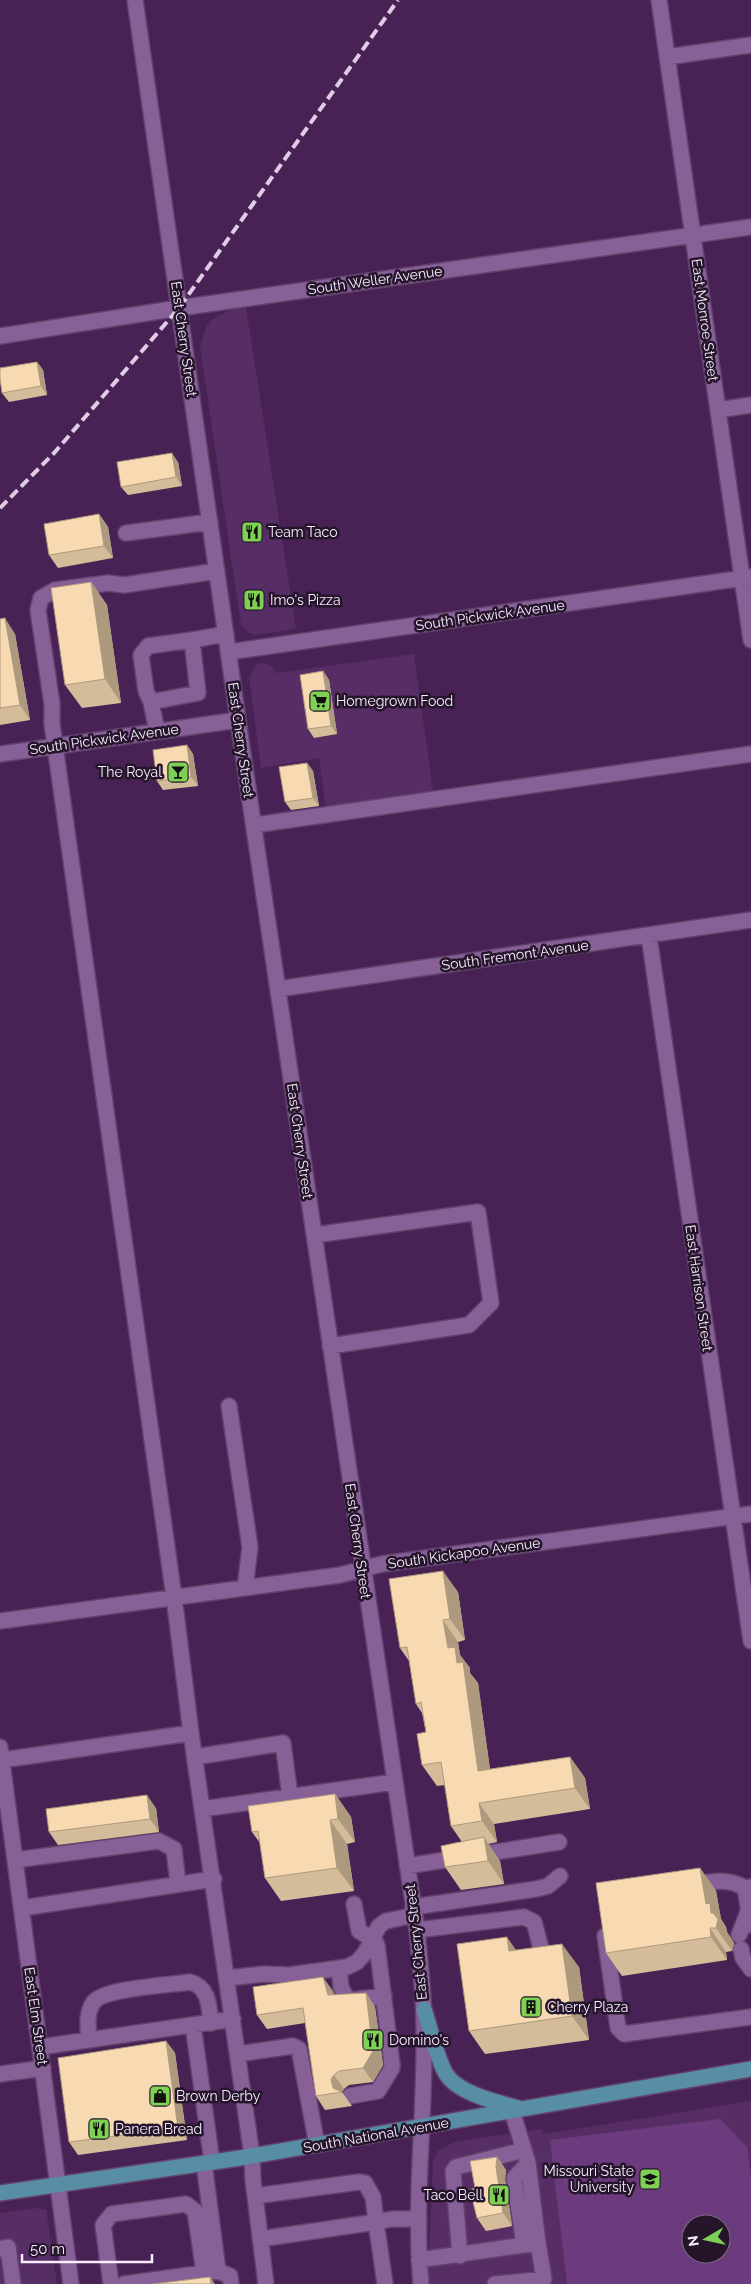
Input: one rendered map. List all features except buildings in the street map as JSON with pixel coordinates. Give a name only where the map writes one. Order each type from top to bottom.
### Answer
[{"type":"main road","points":[[424,2009],[447,2074],[452,2080],[458,2086],[486,2099],[517,2110]]},
{"type":"main road","name":"South National Avenue","points":[[0,2193],[252,2156],[751,2069]]},
{"type":"street","name":"East Cherry Street","points":[[135,0],[362,1569],[417,1930],[424,2009],[419,2218],[421,2284]]},
{"type":"street","name":"East Monroe Street","points":[[659,0],[718,410],[746,578],[751,640]]},
{"type":"street","points":[[667,57],[751,45]]},
{"type":"street","name":"South Weller Avenue","points":[[0,336],[179,308],[751,227]]},
{"type":"street","points":[[718,410],[751,405]]},
{"type":"street","points":[[126,533],[210,522]]},
{"type":"street","points":[[217,571],[124,585],[108,583],[55,590],[41,598],[38,610],[191,1733],[214,1879],[252,2156],[266,2284]]},
{"type":"street","name":"South Pickwick Avenue","points":[[229,652],[746,578]]},
{"type":"street","points":[[157,731],[146,691],[141,655],[148,646],[226,634]]},
{"type":"street","points":[[150,702],[198,693],[192,640]]},
{"type":"street","name":"South Pickwick Avenue","points":[[0,754],[238,720]]},
{"type":"street","points":[[254,825],[751,754]]},
{"type":"street","name":"South Fremont Avenue","points":[[278,989],[751,920]]},
{"type":"street","name":"East Harrison Street","points":[[649,936],[751,1641]]},
{"type":"street","points":[[314,1235],[478,1212],[491,1304],[469,1325],[330,1346]]},
{"type":"street","points":[[229,1406],[250,1548],[244,1588]]},
{"type":"street","name":"South Kickapoo Avenue","points":[[0,1622],[340,1575],[382,1564],[751,1514]]},
{"type":"street","points":[[1,1754],[191,1733]]},
{"type":"street","points":[[195,1757],[283,1743],[290,1796]]},
{"type":"street","name":"East Elm Street","points":[[1,1754],[71,2284]]},
{"type":"street","points":[[202,1809],[394,1782]]},
{"type":"street","points":[[15,1860],[159,1841],[174,1849],[178,1884]]},
{"type":"street","points":[[407,1866],[558,1842]]},
{"type":"street","points":[[227,1978],[264,1974],[289,1975],[347,1967],[357,1962],[374,1940],[379,1926],[386,1921],[414,1911],[548,1886],[560,1876]]},
{"type":"street","points":[[22,1908],[214,1879]]},
{"type":"street","points":[[677,1888],[724,1880],[748,1887],[743,1958],[751,1969]]},
{"type":"street","points":[[350,2096],[378,2090],[392,2068],[377,1945],[374,1940],[359,1931],[354,1904]]},
{"type":"street","points":[[417,1930],[524,1917],[534,1922],[542,1952]]},
{"type":"street","points":[[603,1919],[618,2028],[624,2034],[751,2017]]},
{"type":"street","points":[[338,1968],[341,1987],[347,1999],[384,1996]]},
{"type":"street","points":[[90,2040],[88,2020],[94,2001],[103,1995],[116,1992],[190,1982],[198,1984],[207,1995],[211,2023]]},
{"type":"street","points":[[40,2047],[233,2019]]},
{"type":"street","points":[[193,2025],[208,2162],[211,2272]]},
{"type":"street","points":[[238,2054],[293,2046],[300,2050],[317,2102],[317,2145]]},
{"type":"street","points":[[0,2074],[43,2068]]},
{"type":"street","points":[[495,2284],[544,2279],[531,2244],[514,2178],[526,2157],[517,2110]]},
{"type":"street","points":[[460,2256],[453,2171],[456,2167],[526,2157]]},
{"type":"street","points":[[255,2196],[360,2182],[365,2183],[373,2197],[385,2284]]},
{"type":"street","points":[[111,2284],[104,2225],[112,2214],[186,2204],[195,2212],[211,2272]]},
{"type":"street","points":[[260,2239],[392,2219],[419,2218]]},
{"type":"street","points":[[419,2260],[460,2256],[531,2244]]},
{"type":"street","points":[[0,2249],[8,2247],[14,2284]]},
{"type":"street","points":[[124,2284],[211,2272],[230,2276],[231,2284]]},
{"type":"shaded area","points":[[246,307],[296,629],[256,635],[250,633],[241,625],[200,346],[206,327],[214,318],[233,309]]},
{"type":"shaded area","points":[[414,654],[433,791],[326,809],[319,758],[261,768],[249,677],[258,663],[265,663],[271,666],[277,673]]},
{"type":"shaded area","name":"Missouri State University","points":[[751,2101],[751,2284],[428,2284],[433,2161],[438,2151],[458,2141],[542,2129],[544,2134]]},
{"type":"shaded area","name":"Missouri State University","points":[[720,2119],[747,2147],[751,2177],[751,2284],[567,2284],[550,2140]]},
{"type":"shaded area","points":[[37,2208],[46,2210],[57,2284],[0,2284],[0,2213]]},
{"type":"railway","points":[[0,508],[55,452],[179,308],[398,0]]},
{"type":"place","name":"Team Taco","points":[[252,532]]},
{"type":"place","name":"Imo's Pizza","points":[[254,600]]},
{"type":"place","name":"Homegrown Food","points":[[320,701]]},
{"type":"place","name":"The Royal","points":[[178,772]]},
{"type":"place","name":"Cherry Plaza","points":[[531,2007]]},
{"type":"place","name":"Domino's","points":[[373,2040]]},
{"type":"place","name":"Brown Derby","points":[[160,2096]]},
{"type":"place","name":"Panera Bread","points":[[99,2129]]},
{"type":"place","name":"Missouri State University","points":[[650,2179]]},
{"type":"place","name":"Taco Bell","points":[[499,2195]]}]
